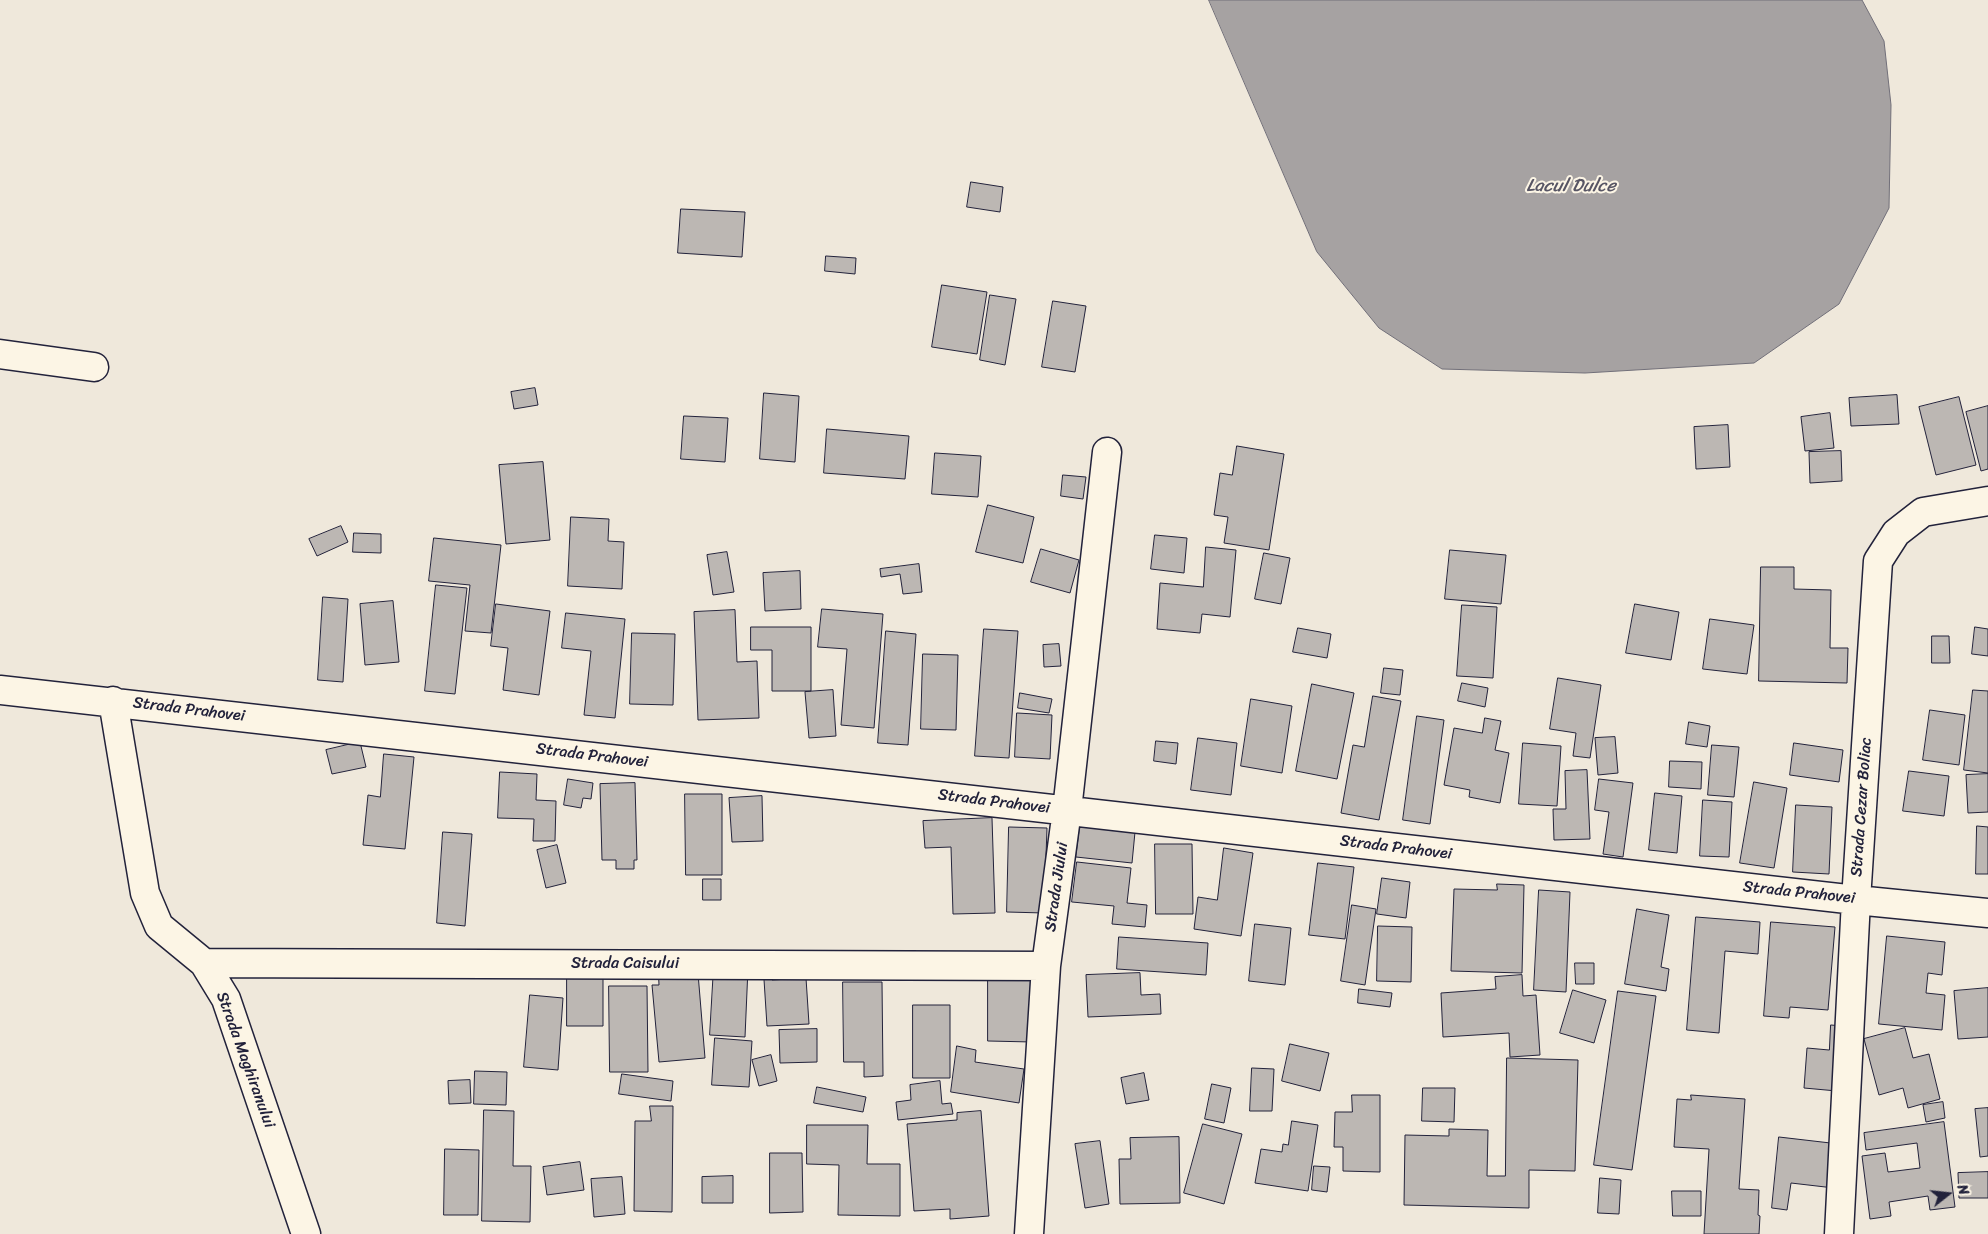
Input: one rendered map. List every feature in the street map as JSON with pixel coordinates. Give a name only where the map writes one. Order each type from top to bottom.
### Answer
[{"type":"street","points":[[0,354],[94,367]]},
{"type":"street","name":"Strada Jiului","points":[[1029,1234],[1046,966],[1067,810],[1107,452]]},
{"type":"street","name":"Strada Cezar Boliac","points":[[1839,1234],[1856,900],[1878,560],[1896,532],[1923,512],[1988,501]]},
{"type":"street","name":"Strada Prahovei","points":[[0,690],[113,701],[1856,900],[1988,913]]},
{"type":"street","name":"Strada Maghiranului","points":[[113,701],[145,893],[160,926],[204,963],[226,999],[306,1234]]},
{"type":"street","name":"Strada Caisului","points":[[204,963],[1046,966]]},
{"type":"water","name":"Lacul Dulce","points":[[1209,0],[1862,0],[1884,41],[1891,105],[1889,208],[1839,304],[1754,363],[1585,373],[1442,369],[1379,328],[1317,252]]},
{"type":"building","points":[[971,182],[1003,187],[1000,212],[967,207]]},
{"type":"building","points":[[681,209],[745,212],[742,257],[678,253]]},
{"type":"building","points":[[826,256],[856,258],[855,274],[825,271]]},
{"type":"building","points":[[942,285],[987,292],[977,354],[932,347]]},
{"type":"building","points":[[990,295],[1016,299],[1005,365],[980,360]]},
{"type":"building","points":[[1053,301],[1086,306],[1075,372],[1042,367]]},
{"type":"building","points":[[535,388],[538,405],[514,409],[511,392]]},
{"type":"building","points":[[764,393],[799,396],[795,462],[760,459]]},
{"type":"building","points":[[1897,395],[1899,424],[1851,426],[1849,398]]},
{"type":"building","points":[[1959,397],[1976,465],[1936,475],[1919,407]]},
{"type":"building","points":[[1988,406],[1988,469],[1981,471],[1966,412]]},
{"type":"building","points":[[1830,413],[1834,448],[1805,451],[1801,417]]},
{"type":"building","points":[[684,416],[728,418],[725,462],[681,459]]},
{"type":"building","points":[[1728,425],[1730,467],[1696,469],[1694,427]]},
{"type":"building","points":[[827,429],[909,436],[905,479],[824,473]]},
{"type":"building","points":[[1237,446],[1284,454],[1269,550],[1224,543],[1228,517],[1214,515],[1220,473],[1232,475]]},
{"type":"building","points":[[1841,451],[1842,481],[1810,483],[1809,452]]},
{"type":"building","points":[[935,453],[981,456],[978,497],[932,494]]},
{"type":"building","points":[[543,462],[550,540],[506,544],[499,465]]},
{"type":"building","points":[[1063,475],[1086,477],[1083,499],[1061,496]]},
{"type":"building","points":[[988,505],[1034,517],[1023,563],[976,552]]},
{"type":"building","points":[[571,517],[609,519],[608,541],[624,542],[622,589],[568,586]]},
{"type":"building","points":[[341,526],[348,542],[317,556],[309,539]]},
{"type":"building","points":[[354,533],[381,534],[381,553],[353,552]]},
{"type":"building","points":[[1155,535],[1187,538],[1184,573],[1151,569]]},
{"type":"building","points":[[434,538],[501,545],[491,633],[465,631],[470,585],[429,581]]},
{"type":"building","points":[[1206,547],[1236,550],[1230,617],[1202,614],[1200,633],[1157,629],[1160,583],[1203,587]]},
{"type":"building","points":[[1041,549],[1079,560],[1070,593],[1031,582]]},
{"type":"building","points":[[1450,550],[1506,555],[1501,604],[1445,599]]},
{"type":"building","points":[[727,552],[734,592],[713,595],[707,555]]},
{"type":"building","points":[[1264,553],[1290,558],[1281,604],[1255,599]]},
{"type":"building","points":[[919,564],[922,592],[903,594],[900,574],[881,577],[880,569]]},
{"type":"building","points":[[1761,567],[1794,567],[1794,589],[1831,590],[1830,648],[1848,648],[1847,683],[1759,681]]},
{"type":"building","points":[[800,571],[801,609],[765,611],[763,573]]},
{"type":"building","points":[[436,585],[467,588],[455,694],[425,691]]},
{"type":"building","points":[[323,597],[348,599],[343,682],[318,680]]},
{"type":"building","points":[[393,601],[399,662],[365,665],[360,604]]},
{"type":"building","points":[[496,604],[550,611],[539,695],[503,690],[508,648],[491,646]]},
{"type":"building","points":[[1635,604],[1679,612],[1671,660],[1626,653]]},
{"type":"building","points":[[1462,605],[1497,607],[1493,678],[1457,676]]},
{"type":"building","points":[[822,609],[883,614],[874,728],[841,725],[847,649],[818,647]]},
{"type":"building","points":[[735,610],[737,662],[757,661],[759,718],[698,720],[694,612]]},
{"type":"building","points":[[566,613],[625,619],[615,718],[584,715],[591,651],[562,648]]},
{"type":"building","points":[[1710,619],[1754,625],[1747,674],[1703,669]]},
{"type":"building","points":[[751,627],[811,627],[811,691],[772,691],[772,650],[751,650]]},
{"type":"building","points":[[1975,627],[1988,629],[1988,656],[1972,654]]},
{"type":"building","points":[[1298,628],[1331,634],[1327,658],[1293,652]]},
{"type":"building","points":[[984,629],[1018,631],[1009,758],[975,756]]},
{"type":"building","points":[[886,631],[916,634],[908,745],[878,743]]},
{"type":"building","points":[[632,633],[675,634],[673,705],[630,704]]},
{"type":"building","points":[[1932,636],[1949,636],[1950,663],[1932,663]]},
{"type":"building","points":[[1059,644],[1061,666],[1044,667],[1043,645]]},
{"type":"building","points":[[923,654],[958,655],[956,730],[921,729]]},
{"type":"building","points":[[1384,668],[1403,670],[1400,695],[1381,693]]},
{"type":"building","points":[[1558,678],[1601,685],[1590,758],[1573,756],[1576,733],[1550,729]]},
{"type":"building","points":[[1462,683],[1488,688],[1485,707],[1458,701]]},
{"type":"building","points":[[1312,684],[1354,693],[1337,779],[1296,771]]},
{"type":"building","points":[[833,690],[836,736],[809,738],[805,692]]},
{"type":"building","points":[[1973,690],[1988,691],[1988,773],[1964,770]]},
{"type":"building","points":[[1020,693],[1052,699],[1049,713],[1018,708]]},
{"type":"building","points":[[1373,696],[1401,701],[1379,820],[1341,813],[1353,745],[1364,747]]},
{"type":"building","points":[[1251,699],[1292,706],[1282,773],[1241,766]]},
{"type":"building","points":[[1930,710],[1965,715],[1959,765],[1923,760]]},
{"type":"building","points":[[1017,713],[1052,715],[1050,759],[1015,757]]},
{"type":"building","points":[[1417,716],[1444,720],[1430,824],[1403,820]]},
{"type":"building","points":[[1485,718],[1501,721],[1495,750],[1509,753],[1500,803],[1469,797],[1470,790],[1444,785],[1454,728],[1482,733]]},
{"type":"building","points":[[1689,722],[1710,726],[1707,747],[1686,744]]},
{"type":"building","points":[[1615,737],[1618,773],[1598,775],[1595,738]]},
{"type":"building","points":[[1198,738],[1237,743],[1231,795],[1191,790]]},
{"type":"building","points":[[1156,741],[1178,743],[1176,764],[1154,761]]},
{"type":"building","points":[[360,742],[366,767],[332,774],[326,750]]},
{"type":"building","points":[[1523,743],[1561,746],[1557,806],[1519,804]]},
{"type":"building","points":[[1794,743],[1843,750],[1839,782],[1790,775]]},
{"type":"building","points":[[1712,745],[1739,747],[1734,797],[1708,795]]},
{"type":"building","points":[[384,754],[414,757],[405,849],[363,845],[368,795],[380,797]]},
{"type":"building","points":[[1670,761],[1702,762],[1701,789],[1669,787]]},
{"type":"building","points":[[1587,770],[1590,839],[1554,840],[1553,809],[1566,809],[1565,771]]},
{"type":"building","points":[[1909,771],[1949,776],[1944,816],[1903,811]]},
{"type":"building","points":[[500,772],[537,774],[536,800],[556,801],[555,841],[533,841],[534,819],[498,818]]},
{"type":"building","points":[[1988,774],[1988,812],[1968,813],[1966,775]]},
{"type":"building","points":[[568,779],[593,783],[591,799],[583,798],[581,808],[564,805]]},
{"type":"building","points":[[1599,779],[1633,783],[1623,857],[1603,854],[1609,812],[1595,810]]},
{"type":"building","points":[[1754,782],[1787,788],[1774,868],[1740,863]]},
{"type":"building","points":[[635,783],[637,860],[634,860],[634,869],[616,869],[616,860],[602,860],[600,784]]},
{"type":"building","points":[[1655,793],[1682,796],[1677,853],[1649,850]]},
{"type":"building","points":[[685,794],[722,794],[722,875],[686,875]]},
{"type":"building","points":[[762,796],[763,841],[732,842],[729,798]]},
{"type":"building","points":[[1703,800],[1732,802],[1729,857],[1700,856]]},
{"type":"building","points":[[1796,805],[1832,807],[1829,874],[1793,872]]},
{"type":"building","points":[[992,818],[995,913],[953,914],[951,847],[925,848],[923,821]]},
{"type":"building","points":[[1080,826],[1135,832],[1132,863],[1076,857]]},
{"type":"building","points":[[1977,826],[1988,827],[1988,874],[1976,874]]},
{"type":"building","points":[[1009,827],[1047,828],[1044,913],[1007,912]]},
{"type":"building","points":[[443,832],[472,834],[465,926],[437,923]]},
{"type":"building","points":[[1155,844],[1192,844],[1193,914],[1156,914]]},
{"type":"building","points":[[557,845],[566,883],[546,888],[537,850]]},
{"type":"building","points":[[1224,848],[1253,853],[1241,936],[1194,929],[1198,897],[1217,900]]},
{"type":"building","points":[[1077,862],[1131,868],[1127,903],[1147,905],[1145,927],[1112,924],[1114,906],[1072,902]]},
{"type":"building","points":[[1318,863],[1354,867],[1345,939],[1309,935]]},
{"type":"building","points":[[1382,878],[1410,882],[1406,918],[1377,914]]},
{"type":"building","points":[[703,879],[721,879],[721,900],[703,900]]},
{"type":"building","points":[[1497,884],[1524,885],[1522,973],[1451,971],[1454,889],[1497,890]]},
{"type":"building","points":[[1539,890],[1570,892],[1566,992],[1534,990]]},
{"type":"building","points":[[1352,905],[1376,909],[1365,985],[1341,981]]},
{"type":"building","points":[[1637,909],[1669,915],[1661,967],[1669,969],[1666,991],[1625,984]]},
{"type":"building","points":[[1696,917],[1760,922],[1758,954],[1725,951],[1719,1033],[1687,1030]]},
{"type":"building","points":[[1771,922],[1835,927],[1828,1010],[1790,1007],[1789,1018],[1764,1016]]},
{"type":"building","points":[[1255,924],[1291,928],[1285,985],[1249,981]]},
{"type":"building","points":[[1378,926],[1412,927],[1411,982],[1377,981]]},
{"type":"building","points":[[1887,936],[1945,942],[1942,975],[1928,973],[1926,993],[1945,995],[1942,1030],[1879,1024]]},
{"type":"building","points":[[1119,937],[1208,943],[1206,975],[1117,969]]},
{"type":"building","points":[[567,957],[603,957],[603,1026],[567,1026]]},
{"type":"building","points":[[697,961],[705,1058],[659,1062],[652,985],[659,985],[658,964]]},
{"type":"building","points":[[772,963],[772,980],[806,978],[809,1024],[767,1026],[763,964]]},
{"type":"building","points":[[1575,963],[1594,963],[1594,984],[1576,984]]},
{"type":"building","points":[[714,966],[748,968],[745,1037],[710,1035]]},
{"type":"building","points":[[988,970],[1032,970],[1032,1042],[988,1041]]},
{"type":"building","points":[[1140,973],[1141,995],[1160,994],[1161,1014],[1088,1017],[1086,975]]},
{"type":"building","points":[[1522,975],[1523,996],[1536,995],[1540,1055],[1510,1057],[1509,1033],[1443,1037],[1441,993],[1496,989],[1495,977]]},
{"type":"building","points":[[843,982],[882,982],[883,1076],[864,1077],[864,1062],[844,1062]]},
{"type":"building","points":[[609,986],[647,986],[648,1072],[610,1072]]},
{"type":"building","points":[[1988,988],[1988,1037],[1958,1039],[1954,991]]},
{"type":"building","points":[[1359,989],[1392,993],[1390,1007],[1358,1003]]},
{"type":"building","points":[[1573,990],[1606,1000],[1594,1043],[1560,1033]]},
{"type":"building","points":[[1618,991],[1656,996],[1632,1170],[1594,1165]]},
{"type":"building","points":[[530,995],[563,998],[558,1070],[524,1067]]},
{"type":"building","points":[[913,1005],[950,1005],[950,1078],[913,1078]]},
{"type":"building","points":[[1831,1025],[1842,1026],[1837,1091],[1804,1088],[1807,1048],[1829,1050]]},
{"type":"building","points":[[1905,1028],[1913,1058],[1929,1054],[1940,1099],[1908,1108],[1903,1088],[1879,1095],[1864,1039]]},
{"type":"building","points":[[817,1029],[817,1062],[780,1063],[779,1030]]},
{"type":"building","points":[[715,1038],[752,1041],[749,1087],[712,1085]]},
{"type":"building","points":[[1290,1044],[1329,1053],[1320,1091],[1282,1081]]},
{"type":"building","points":[[957,1046],[976,1050],[975,1062],[1024,1069],[1019,1103],[951,1092]]},
{"type":"building","points":[[771,1055],[777,1081],[759,1086],[752,1060]]},
{"type":"building","points":[[1507,1058],[1578,1060],[1575,1171],[1529,1170],[1529,1208],[1404,1205],[1405,1135],[1449,1136],[1449,1129],[1488,1130],[1487,1176],[1505,1176]]},
{"type":"building","points":[[1252,1068],[1274,1069],[1272,1111],[1250,1111]]},
{"type":"building","points":[[475,1071],[507,1072],[506,1105],[474,1104]]},
{"type":"building","points":[[1144,1073],[1149,1100],[1126,1104],[1121,1078]]},
{"type":"building","points":[[622,1074],[673,1081],[671,1101],[619,1094]]},
{"type":"building","points":[[470,1080],[471,1103],[449,1104],[448,1081]]},
{"type":"building","points":[[940,1081],[942,1104],[951,1103],[953,1114],[898,1120],[896,1102],[911,1100],[910,1085]]},
{"type":"building","points":[[1212,1084],[1231,1088],[1224,1123],[1205,1119]]},
{"type":"building","points":[[817,1087],[866,1097],[863,1112],[814,1103]]},
{"type":"building","points":[[1423,1088],[1455,1088],[1454,1122],[1422,1121]]},
{"type":"building","points":[[1352,1095],[1380,1095],[1380,1172],[1343,1171],[1343,1147],[1334,1147],[1335,1112],[1352,1112]]},
{"type":"building","points":[[1691,1095],[1745,1099],[1739,1189],[1759,1190],[1759,1234],[1704,1234],[1709,1149],[1674,1147],[1677,1099],[1691,1100]]},
{"type":"building","points":[[1943,1102],[1945,1118],[1926,1122],[1923,1105]]},
{"type":"building","points":[[650,1106],[673,1106],[672,1212],[634,1211],[635,1121],[651,1121]]},
{"type":"building","points":[[1988,1108],[1988,1156],[1980,1157],[1975,1109]]},
{"type":"building","points":[[484,1110],[514,1111],[513,1166],[531,1166],[530,1222],[482,1221]]},
{"type":"building","points":[[981,1111],[989,1216],[950,1219],[950,1209],[914,1211],[907,1124],[957,1120],[957,1113]]},
{"type":"building","points":[[1292,1121],[1318,1125],[1308,1191],[1255,1183],[1261,1149],[1282,1152],[1283,1144],[1288,1145]]},
{"type":"building","points":[[1944,1122],[1955,1207],[1930,1210],[1928,1196],[1889,1202],[1891,1216],[1870,1219],[1862,1156],[1885,1153],[1888,1172],[1920,1168],[1917,1143],[1866,1150],[1864,1133]]},
{"type":"building","points":[[1203,1124],[1242,1134],[1224,1204],[1184,1193]]},
{"type":"building","points":[[807,1125],[868,1125],[867,1164],[900,1164],[900,1216],[838,1215],[839,1165],[807,1164]]},
{"type":"building","points":[[1179,1137],[1180,1203],[1120,1204],[1119,1159],[1131,1159],[1130,1138]]},
{"type":"building","points":[[1779,1137],[1839,1144],[1834,1188],[1791,1183],[1787,1210],[1772,1208]]},
{"type":"building","points":[[1100,1141],[1109,1204],[1085,1208],[1075,1144]]},
{"type":"building","points":[[445,1149],[479,1150],[478,1215],[444,1215]]},
{"type":"building","points":[[770,1153],[802,1153],[803,1212],[770,1213]]},
{"type":"building","points":[[580,1162],[584,1190],[547,1195],[543,1167]]},
{"type":"building","points":[[1314,1166],[1330,1167],[1327,1192],[1312,1190]]},
{"type":"building","points":[[1988,1172],[1988,1198],[1959,1198],[1958,1173]]},
{"type":"building","points":[[733,1176],[733,1203],[702,1203],[702,1177]]},
{"type":"building","points":[[622,1177],[625,1214],[594,1217],[591,1179]]},
{"type":"building","points":[[1600,1178],[1621,1180],[1619,1214],[1598,1213]]},
{"type":"building","points":[[1672,1191],[1701,1191],[1701,1216],[1673,1216]]}]
